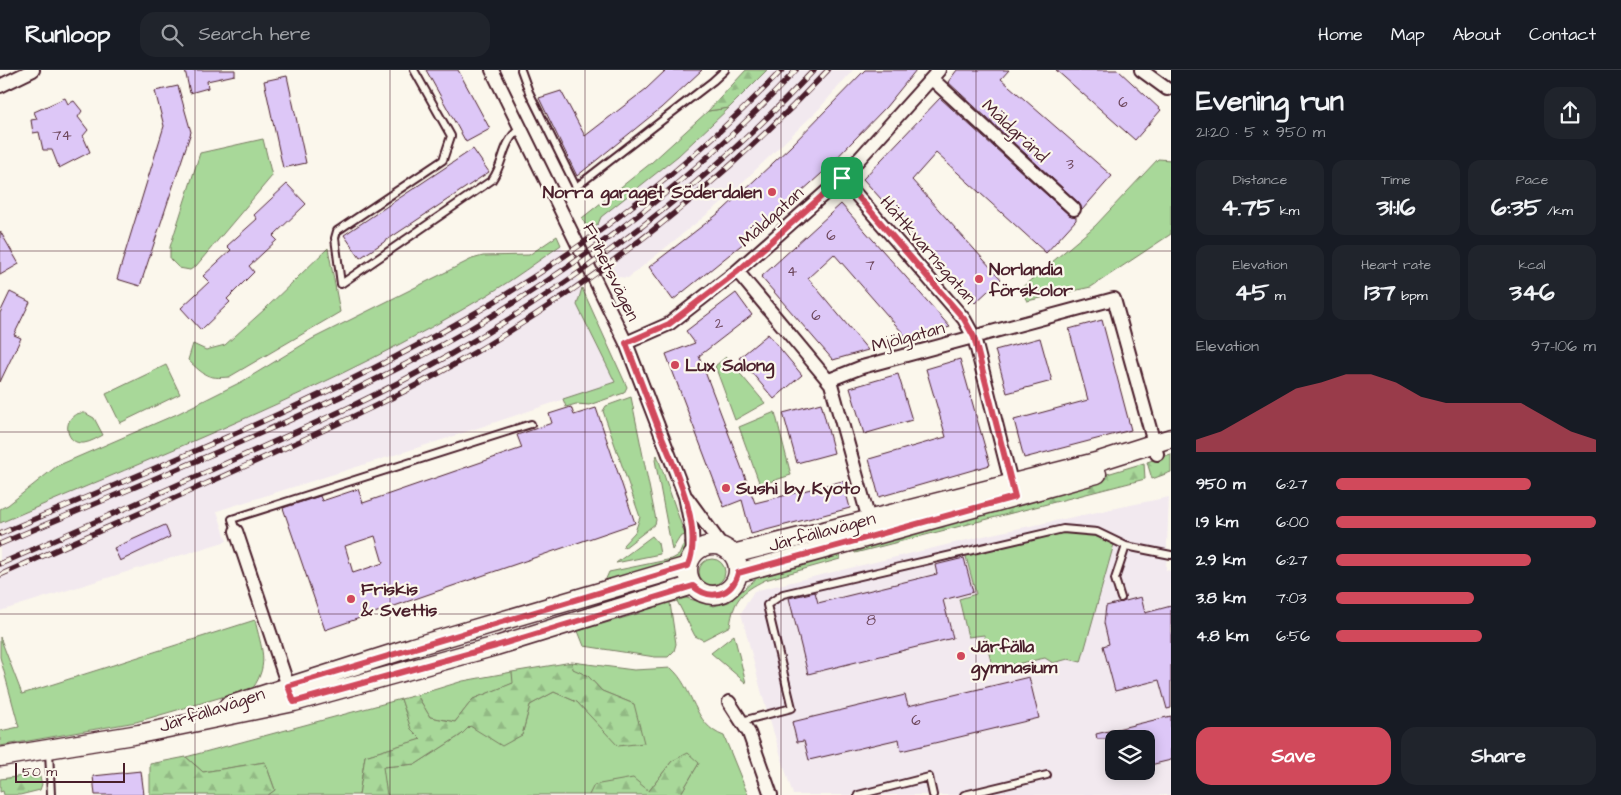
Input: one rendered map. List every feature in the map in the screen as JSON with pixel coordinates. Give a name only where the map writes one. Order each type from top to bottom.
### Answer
[{"type":"street","points":[[0,86],[32,70]]},
{"type":"street","name":"Frihetsvägen","points":[[492,70],[626,343],[685,496],[692,531],[690,560]]},
{"type":"street","points":[[1141,70],[1167,89]]},
{"type":"street","name":"Mäldgatan","points":[[626,343],[669,324],[738,271],[842,178],[936,74]]},
{"type":"street","name":"Mäldgränd","points":[[936,74],[1074,209]]},
{"type":"street","name":"Hättkvarnsgatan","points":[[842,178],[964,319],[974,337],[1013,490]]},
{"type":"street","points":[[738,271],[829,380],[872,528]]},
{"type":"street","name":"Mjölgatan","points":[[829,380],[862,367],[1114,299],[1160,449]]},
{"type":"street","name":"Järfällavägen","points":[[738,573],[872,528],[1013,490],[1096,462],[1160,449],[1171,438]]},
{"type":"street","name":"Frihetsvägen","points":[[685,496],[728,550]]},
{"type":"street","name":"Järfällavägen","points":[[728,550],[748,552],[872,528]]},
{"type":"street","points":[[236,531],[291,694]]},
{"type":"street","points":[[707,545],[728,550],[738,573],[732,587],[720,594],[704,594],[693,586],[688,576],[690,560],[707,545]]},
{"type":"street","name":"Järfällavägen","points":[[291,694],[690,560]]},
{"type":"street","name":"Järfällavägen","points":[[0,757],[139,734],[291,694],[496,646],[693,586]]},
{"type":"street","points":[[729,702],[742,721],[771,795]]},
{"type":"lane","points":[[414,70],[450,136],[443,160],[337,231],[335,238],[341,284],[492,180],[497,173],[505,146],[520,128]]},
{"type":"lane","points":[[522,72],[576,187],[725,70]]},
{"type":"lane","points":[[236,531],[232,519],[531,424]]},
{"type":"lane","points":[[742,721],[792,708],[767,605],[783,594],[1063,528],[1097,532],[1126,546],[1171,555]]},
{"type":"lane","points":[[1120,598],[1115,579],[1126,546]]},
{"type":"lane","points":[[49,750],[51,795]]},
{"type":"lane","points":[[964,795],[1046,776]]},
{"type":"lane","points":[[858,795],[929,777],[933,795]]},
{"type":"shaded area","points":[[767,70],[853,70],[819,109],[721,203],[628,278],[609,276],[588,230],[598,224],[600,217],[678,156]]},
{"type":"shaded area","points":[[561,245],[582,288],[577,305],[615,382],[445,439],[217,511],[227,541],[0,611],[0,523],[256,413],[353,368],[490,293]]},
{"type":"shaded area","name":"Järfälla gymnasium","points":[[1169,497],[1166,570],[1171,571],[1171,795],[793,795],[763,698],[741,613],[754,591],[992,534]]},
{"type":"green space","points":[[746,70],[767,70],[729,108],[708,111]]},
{"type":"green space","points":[[729,108],[678,156],[601,217],[598,224],[588,230],[582,218],[651,163],[708,111]]},
{"type":"green space","points":[[263,139],[272,176],[196,266],[190,270],[179,268],[170,259],[170,247],[200,153]]},
{"type":"green space","points":[[1158,159],[1171,160],[1171,234],[1091,287],[1027,301],[1020,289],[1095,226]]},
{"type":"green space","points":[[557,236],[561,245],[489,294],[431,328],[371,359],[249,417],[0,523],[0,509],[8,505],[57,466],[177,414],[243,381],[312,339],[472,259],[483,256],[529,255]]},
{"type":"green space","points":[[328,248],[340,312],[229,377],[206,375],[188,360],[193,344],[206,350],[225,345]]},
{"type":"green space","points":[[582,288],[627,387],[624,393],[589,405],[576,404],[566,407],[563,399],[615,382],[577,305]]},
{"type":"green space","points":[[726,357],[765,403],[735,420],[715,366]]},
{"type":"green space","points":[[166,365],[180,394],[120,423],[106,394]]},
{"type":"green space","points":[[631,397],[656,520],[655,524],[624,548],[623,545],[635,532],[640,517],[603,411],[606,406]]},
{"type":"green space","points":[[775,412],[791,475],[760,485],[739,427]]},
{"type":"green space","points":[[85,413],[94,418],[103,435],[84,443],[77,442],[69,434],[69,422],[77,414]]},
{"type":"green space","points":[[1171,454],[1171,472],[1152,479],[1147,462]]},
{"type":"green space","points":[[657,455],[685,535],[680,537],[672,550],[655,460]]},
{"type":"green space","points":[[1144,463],[1145,479],[855,553],[852,544],[1013,502]]},
{"type":"green space","points":[[1064,531],[1090,534],[1114,544],[1081,662],[1068,659],[1053,663],[1045,658],[993,669],[984,635],[968,637],[959,599],[976,594],[965,553]]},
{"type":"green space","points":[[652,536],[658,543],[660,554],[616,563]]},
{"type":"green space","points":[[685,541],[687,541],[684,552],[677,561],[667,567],[642,575],[605,581],[609,572],[672,559],[679,555]]},
{"type":"green space","points":[[839,552],[840,559],[765,580],[750,588],[740,597],[734,609],[730,626],[703,640],[695,636],[677,601],[670,603],[676,644],[674,651],[668,657],[655,657],[584,646],[578,631],[637,614],[676,595],[714,606],[729,602],[759,576]]},
{"type":"green space","points":[[712,559],[721,563],[725,572],[721,581],[712,585],[703,581],[699,572],[703,563]]},
{"type":"green space","points":[[255,620],[263,663],[253,688],[136,722],[0,746],[0,731],[19,727],[0,657],[0,637],[22,694]]},
{"type":"green space","points":[[734,635],[746,683],[711,653]]},
{"type":"green space","points":[[572,662],[634,670],[671,668],[679,676],[706,724],[724,736],[748,795],[680,795],[699,763],[672,761],[649,791],[595,785],[589,795],[387,795],[382,767],[416,764],[461,735],[470,725],[522,735],[530,705],[554,692],[577,702],[618,745],[634,704],[602,691],[588,676],[572,669]]},
{"type":"green space","points":[[572,662],[573,669],[588,676],[602,691],[634,704],[644,743],[618,746],[577,702],[554,692],[530,705],[522,735],[502,746],[470,726],[461,735],[416,764],[383,767],[387,795],[359,795],[365,756],[421,739],[411,729],[401,699],[417,695],[430,717],[455,722],[473,699],[513,683],[512,672]]},
{"type":"green space","points":[[512,672],[514,683],[473,699],[455,722],[430,717],[417,695],[463,681]]},
{"type":"green space","points":[[401,699],[411,728],[422,739],[365,756],[359,795],[268,795],[275,790],[265,762],[203,772],[186,757]]},
{"type":"green space","points":[[688,753],[699,763],[680,795],[589,795],[594,785],[633,778],[649,791],[672,761]]},
{"type":"green space","points":[[186,757],[203,772],[265,762],[275,790],[268,795],[150,795],[150,764]]},
{"type":"green space","points":[[39,774],[42,784],[40,790],[20,795],[4,795],[3,791],[0,792],[0,779]]},
{"type":"building","points":[[185,70],[235,70],[235,75],[207,81],[208,88],[190,93]]},
{"type":"building","points":[[426,70],[458,70],[490,129],[466,142]]},
{"type":"building","points":[[666,70],[702,70],[661,108],[577,176],[539,98],[561,91],[585,136],[646,89]]},
{"type":"building","name":"Norra garaget Söderdalen","points":[[865,70],[916,70],[886,107],[821,174],[750,238],[673,300],[649,267],[723,210],[791,146]]},
{"type":"building","points":[[957,70],[1009,70],[1001,79],[1112,176],[1082,210],[1079,203],[948,82]]},
{"type":"building","points":[[1056,70],[1118,70],[1161,110],[1135,140]]},
{"type":"building","points":[[287,76],[306,163],[283,168],[264,81]]},
{"type":"building","points":[[178,86],[191,132],[140,286],[117,279],[164,126],[155,91]]},
{"type":"building","points":[[65,98],[68,104],[74,101],[82,111],[78,117],[88,130],[83,136],[90,152],[59,168],[52,150],[43,150],[39,132],[33,133],[31,120],[37,119],[34,112]]},
{"type":"building","points":[[940,98],[1069,215],[1076,217],[1076,220],[1046,253],[936,153],[912,180],[1001,279],[975,303],[863,179]]},
{"type":"building","points":[[473,149],[489,172],[360,258],[344,235]]},
{"type":"building","points":[[287,184],[306,204],[273,236],[277,240],[249,266],[254,272],[227,299],[230,302],[201,330],[181,308],[209,282],[203,276],[231,250],[227,246],[257,219],[254,215]]},
{"type":"building","points":[[841,204],[950,327],[908,339],[834,254],[808,278],[868,350],[833,360],[761,277]]},
{"type":"building","points":[[0,231],[19,264],[0,275]]},
{"type":"building","points":[[10,292],[30,302],[14,335],[21,338],[0,382],[0,313]]},
{"type":"building","points":[[736,293],[752,315],[699,356],[755,503],[843,481],[850,508],[751,534],[742,500],[724,507],[666,354],[695,343],[686,331]]},
{"type":"building","points":[[1102,320],[1131,430],[1024,458],[1014,420],[1088,400],[1069,329]]},
{"type":"building","points":[[768,334],[802,375],[774,399],[739,358]]},
{"type":"building","points":[[1040,338],[1052,381],[1007,393],[995,350]]},
{"type":"building","points":[[960,359],[990,465],[879,497],[869,459],[946,437],[926,369]]},
{"type":"building","points":[[898,374],[912,420],[864,434],[850,388]]},
{"type":"building","points":[[821,403],[834,453],[797,463],[783,413]]},
{"type":"building","points":[[571,407],[574,415],[596,408],[635,523],[325,630],[283,508],[320,496],[322,501],[358,489],[363,503],[522,448],[517,435],[552,423],[549,414]],"holes":[[[375,536],[383,563],[353,573],[345,546]]]},
{"type":"building","points":[[165,525],[170,537],[120,561],[114,548]]},
{"type":"building","points":[[964,558],[973,592],[943,600],[953,638],[808,674],[789,598],[815,592],[818,603],[937,574],[935,565]]},
{"type":"building","points":[[1141,597],[1145,613],[1171,606],[1171,708],[1167,709],[1159,680],[1115,691],[1103,646],[1109,644],[1104,623],[1106,606]]},
{"type":"building","points":[[1029,677],[1039,718],[901,751],[899,739],[809,760],[804,741],[797,742],[792,722],[905,695],[908,706]]},
{"type":"building","points":[[1171,716],[1171,760],[1155,764],[1155,730],[1113,730]]},
{"type":"building","points":[[1105,732],[1105,739],[1097,739],[1096,734]]},
{"type":"building","points":[[141,771],[144,795],[95,795],[93,776]]},
{"type":"railway","points":[[0,534],[288,410],[401,354],[501,298],[587,240],[669,176],[708,142],[782,70]]},
{"type":"railway","points":[[0,544],[314,409],[416,359],[468,330],[570,266],[666,193],[755,113],[796,70]]},
{"type":"railway","points":[[0,564],[337,413],[423,370],[501,324],[597,260],[643,226],[731,151],[814,70]]},
{"type":"railway","points":[[0,575],[216,480],[393,397],[455,364],[506,333],[605,267],[652,231],[743,154],[828,70]]},
{"type":"place","name":"Norra garaget Söderdalen","points":[[772,192]]},
{"type":"place","name":"Norlandia förskolor","points":[[979,279]]},
{"type":"place","name":"Lux Salong","points":[[675,365]]},
{"type":"place","name":"Sushi by Kyoto","points":[[726,488]]},
{"type":"place","name":"Friskis & Svettis","points":[[351,599]]},
{"type":"place","name":"Järfälla gymnasium","points":[[961,656]]},
{"type":"route","points":[[842,178],[964,319],[974,337],[1015,497],[738,573],[732,587],[720,594],[704,594],[693,586],[675,590],[496,646],[294,702],[288,686],[688,566],[693,555],[692,531],[685,496],[626,343],[669,324],[738,271],[842,178]]}]
